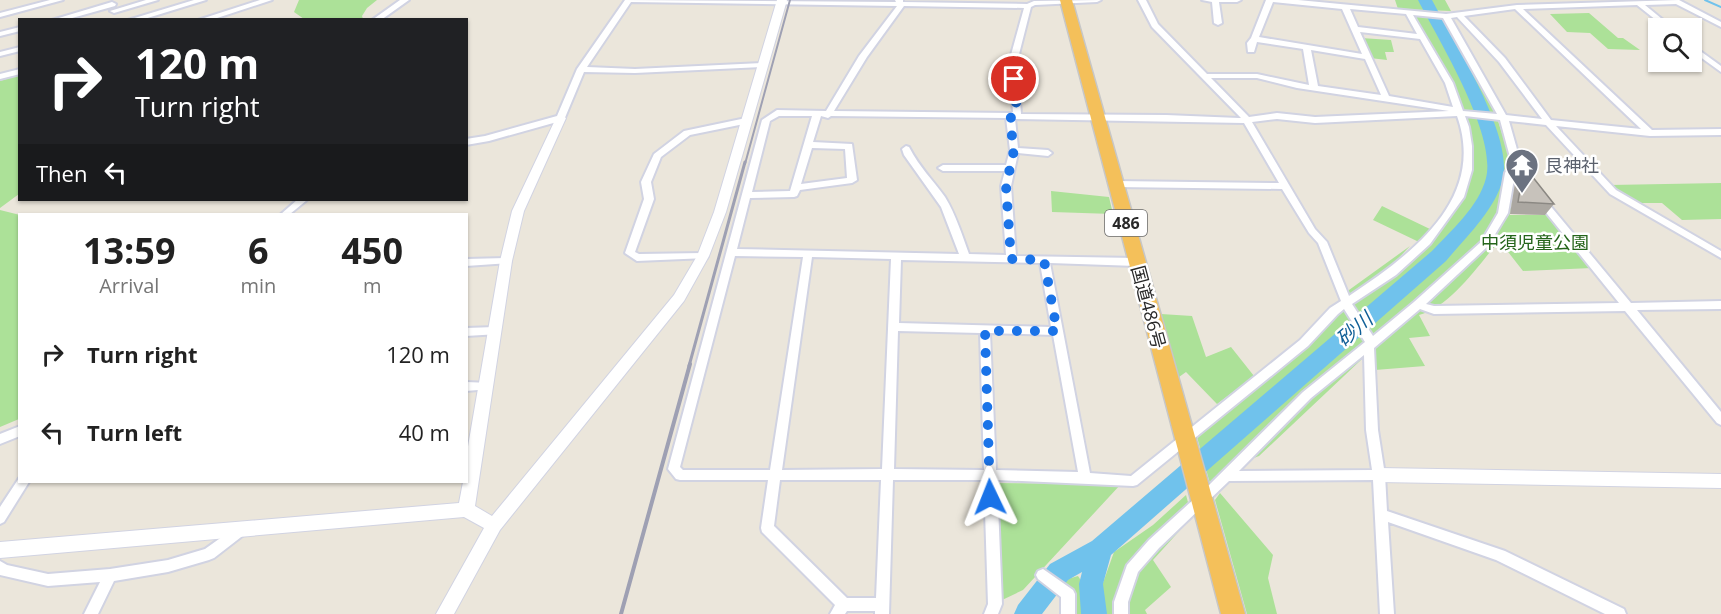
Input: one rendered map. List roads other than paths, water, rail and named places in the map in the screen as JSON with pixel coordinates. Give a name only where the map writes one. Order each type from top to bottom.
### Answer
[{"type":"highway","name":"国道486号","points":[[1066,1],[1233,614]]},
{"type":"street","points":[[0,15],[59,0]]},
{"type":"street","points":[[63,18],[112,5],[154,0]]},
{"type":"street","points":[[208,18],[268,0]]},
{"type":"street","points":[[378,18],[405,0]]},
{"type":"street","points":[[466,510],[506,261],[518,211],[581,69],[630,0],[1032,3],[1097,0]]},
{"type":"street","points":[[1142,0],[1155,25],[1247,120],[1312,231],[1323,242],[1348,305],[1371,342]]},
{"type":"street","points":[[1206,0],[1237,0]]},
{"type":"street","points":[[1215,0],[1218,24]]},
{"type":"street","points":[[1251,50],[1251,43],[1255,39],[1272,0],[1319,2],[1409,14],[1446,16],[1517,7],[1675,1],[1721,25]]},
{"type":"street","points":[[138,18],[197,1]]},
{"type":"street","points":[[445,614],[494,525],[679,298],[703,256],[720,212],[782,1]]},
{"type":"street","points":[[746,195],[794,194],[808,145],[822,115],[901,6],[899,2]]},
{"type":"street","points":[[1011,117],[1017,112],[1012,62],[1032,3]]},
{"type":"street","points":[[1638,3],[1657,18]]},
{"type":"street","points":[[1346,7],[1366,57],[1386,98]]},
{"type":"street","points":[[1517,7],[1650,133]]},
{"type":"street","points":[[1409,14],[1449,83],[1460,113],[1465,127],[1468,146],[1467,170],[1459,197],[1427,242],[1348,305],[1334,311],[1304,343],[1186,443],[1133,481],[1085,477],[680,475],[674,470],[766,120],[777,113],[1247,120],[1277,116],[1315,120],[1460,113],[1650,133],[1721,132]]},
{"type":"street","points":[[1460,15],[1502,60],[1549,123],[1613,192],[1721,255]]},
{"type":"street","points":[[1446,16],[1502,119],[1515,162],[1524,179]]},
{"type":"street","points":[[1355,29],[1424,37]]},
{"type":"street","points":[[0,34],[18,30]]},
{"type":"street","points":[[1255,39],[1366,57]]},
{"type":"street","points":[[1307,48],[1314,88]]},
{"type":"street","points":[[0,54],[18,50]]},
{"type":"street","points":[[1702,54],[1721,70]]},
{"type":"street","points":[[581,69],[644,71],[762,65]]},
{"type":"street","points":[[0,77],[18,72]]},
{"type":"street","points":[[1204,76],[1257,76],[1314,88],[1447,107],[1460,113]]},
{"type":"street","points":[[1011,117],[1014,150],[1006,186],[1011,259]]},
{"type":"street","points":[[468,142],[486,139],[561,118]]},
{"type":"street","points":[[703,256],[637,258],[630,253],[649,199],[646,182],[657,156],[687,133],[746,121]]},
{"type":"street","points":[[796,188],[852,180],[849,146],[808,145]]},
{"type":"street","points":[[906,149],[909,160],[936,190],[951,214],[965,258]]},
{"type":"street","points":[[1014,150],[1048,153]]},
{"type":"street","points":[[1121,614],[1121,602],[1132,569],[1154,544],[1202,500],[1306,396],[1418,305],[1485,244],[1503,213],[1510,173],[1515,162]]},
{"type":"street","points":[[943,168],[1010,168]]},
{"type":"street","points":[[1115,184],[1285,186]]},
{"type":"street","points":[[1531,188],[1721,420]]},
{"type":"street","points":[[286,213],[301,201]]},
{"type":"street","points":[[731,252],[1136,262]]},
{"type":"street","points":[[808,254],[767,528],[840,609],[882,609],[896,256]]},
{"type":"street","points":[[1044,260],[1085,477]]},
{"type":"street","points":[[468,263],[506,261]]},
{"type":"street","points":[[1418,305],[1434,310],[1721,305]]},
{"type":"street","points":[[894,327],[1057,331]]},
{"type":"street","points":[[468,332],[495,331]]},
{"type":"street","points":[[985,331],[995,604],[991,614]]},
{"type":"street","points":[[1371,342],[1369,348],[1372,430],[1379,475],[1387,614]]},
{"type":"street","points":[[468,387],[486,386]]},
{"type":"street","points":[[0,439],[18,432]]},
{"type":"street","points":[[1226,476],[1379,475],[1721,481]]},
{"type":"street","points":[[0,518],[22,483]]},
{"type":"street","points":[[0,550],[466,510],[494,525]]},
{"type":"street","points":[[1381,514],[1500,555],[1619,614]]},
{"type":"street","points":[[0,567],[4,570],[48,580],[110,575],[168,566],[209,554],[240,529]]},
{"type":"street","points":[[91,614],[110,575]]},
{"type":"street","points":[[1043,575],[1068,594],[1068,614]]},
{"type":"waterway","name":"砂川","points":[[1101,549],[1439,256],[1472,218],[1487,196],[1496,168],[1485,116],[1425,0]]},
{"type":"waterway","points":[[1705,0],[1721,7]]},
{"type":"waterway","points":[[1027,614],[1059,572],[1101,549]]},
{"type":"waterway","name":"砂川","points":[[1094,614],[1091,584],[1101,549]]},
{"type":"railway","points":[[745,164],[790,0]]},
{"type":"railway","points":[[689,366],[745,162]]},
{"type":"railway","points":[[621,614],[690,364]]},
{"type":"place","name":"艮神社","points":[[1522,194]]},
{"type":"park label","name":"中須児童公園","points":[[1535,242]]}]
